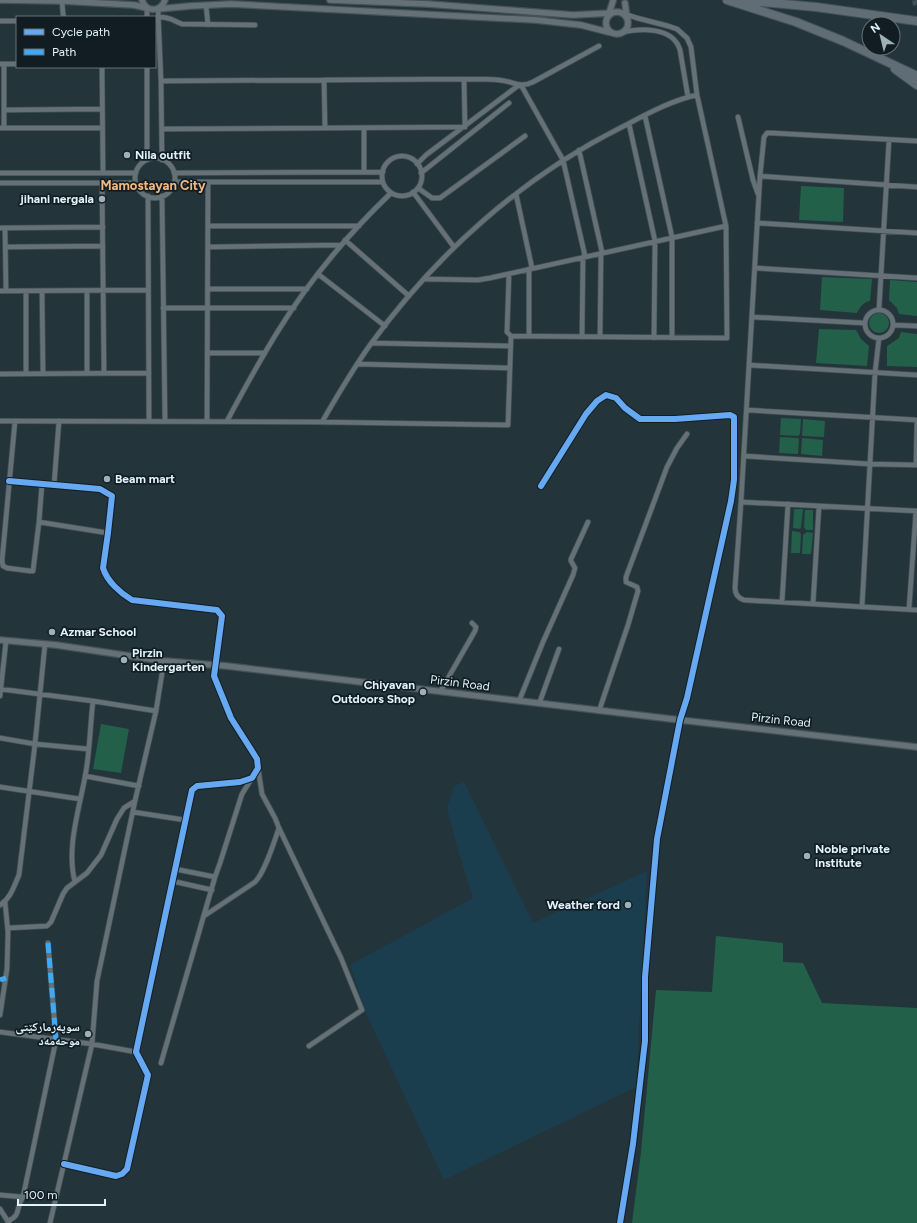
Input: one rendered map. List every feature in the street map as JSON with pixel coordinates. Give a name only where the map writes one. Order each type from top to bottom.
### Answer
[{"type":"highway","points":[[728,0],[796,22],[843,41],[917,76]]},
{"type":"highway","points":[[739,0],[816,7],[917,21]]},
{"type":"highway","points":[[883,60],[917,85]]},
{"type":"street","points":[[0,0],[62,1],[134,5],[153,10],[231,4],[536,20],[581,25],[612,33],[650,30],[665,34],[675,40],[678,45],[688,97]]},
{"type":"street","points":[[142,0],[144,6],[147,8],[147,16]]},
{"type":"street","points":[[158,9],[164,4],[165,0]]},
{"type":"street","points":[[330,0],[428,4],[573,15],[610,14],[619,12],[677,29],[685,35],[688,40],[691,47],[697,95],[726,226],[727,338],[511,336]]},
{"type":"street","points":[[62,1],[64,16]]},
{"type":"street","points":[[612,33],[606,25],[613,1]]},
{"type":"street","points":[[620,33],[626,29],[628,22],[625,15],[625,2]]},
{"type":"street","points":[[206,5],[208,25]]},
{"type":"street","points":[[158,9],[162,160]]},
{"type":"street","points":[[159,17],[172,18],[182,24],[255,25]]},
{"type":"street","points":[[0,21],[16,21]]},
{"type":"street","points":[[161,81],[464,79],[500,80],[520,85],[528,85],[599,46]]},
{"type":"street","points":[[16,64],[2,64],[4,110],[2,128],[102,128]]},
{"type":"street","points":[[102,68],[103,173]]},
{"type":"street","points":[[147,68],[147,160]]},
{"type":"street","points":[[464,79],[465,127]]},
{"type":"street","points":[[324,80],[325,128]]},
{"type":"street","points":[[417,164],[426,155],[520,85]]},
{"type":"street","points":[[520,85],[563,160],[584,257],[582,337]]},
{"type":"street","points":[[322,422],[358,364],[385,326],[409,296],[454,247],[479,224],[549,169],[579,150],[645,116],[688,97],[697,95]]},
{"type":"street","points":[[421,173],[509,103]]},
{"type":"street","points":[[4,110],[102,109]]},
{"type":"street","points":[[645,116],[672,237],[672,338]]},
{"type":"street","points":[[738,117],[753,180],[759,197],[758,202]]},
{"type":"street","points":[[629,124],[655,241],[654,338]]},
{"type":"street","points":[[162,129],[465,127]]},
{"type":"street","points":[[364,128],[364,172]]},
{"type":"street","points":[[917,141],[770,132],[764,137],[758,202],[747,410],[735,592],[744,600],[917,610]]},
{"type":"street","points":[[418,188],[432,198],[440,198],[525,136]]},
{"type":"street","points":[[879,309],[889,140]]},
{"type":"street","points":[[579,150],[601,253],[600,337]]},
{"type":"street","points":[[154,158],[162,160],[171,166],[174,172],[173,187],[169,192],[154,198],[148,196],[140,190],[136,183],[136,173],[140,166],[147,160],[154,158]]},
{"type":"street","points":[[396,158],[408,158],[417,164],[421,173],[421,182],[418,188],[408,195],[402,196],[391,193],[383,182],[383,172],[388,163],[396,158]]},
{"type":"street","points":[[174,172],[383,172]]},
{"type":"street","points":[[136,173],[0,174],[0,183],[136,183]]},
{"type":"street","points":[[760,176],[917,187]]},
{"type":"street","points":[[102,182],[104,373]]},
{"type":"street","points":[[174,182],[383,182]]},
{"type":"street","points":[[207,421],[208,182]]},
{"type":"street","points":[[413,192],[454,247]]},
{"type":"street","points":[[227,421],[265,353],[307,289],[341,244],[391,193]]},
{"type":"street","points":[[516,194],[531,269],[529,336]]},
{"type":"street","points":[[148,196],[149,421]]},
{"type":"street","points":[[162,196],[165,421]]},
{"type":"street","points":[[757,223],[917,233]]},
{"type":"street","points":[[208,226],[359,226]]},
{"type":"street","points":[[425,279],[478,280],[726,226]]},
{"type":"street","points":[[6,291],[6,247],[3,228],[103,227]]},
{"type":"street","points":[[345,240],[409,296]]},
{"type":"street","points":[[208,247],[341,244]]},
{"type":"street","points":[[6,247],[103,246]]},
{"type":"street","points":[[755,268],[917,278]]},
{"type":"street","points":[[318,274],[385,326]]},
{"type":"street","points":[[0,420],[227,421],[508,425],[511,336],[508,332],[509,274]]},
{"type":"street","points":[[208,289],[307,289]]},
{"type":"street","points":[[0,291],[148,290]]},
{"type":"street","points":[[26,291],[26,373]]},
{"type":"street","points":[[42,291],[43,373]]},
{"type":"street","points":[[87,291],[87,373]]},
{"type":"street","points":[[163,308],[294,308]]},
{"type":"street","points":[[879,309],[890,314],[893,325],[887,336],[879,338],[870,335],[865,328],[864,323],[865,319],[871,312],[879,309]]},
{"type":"street","points":[[752,317],[864,323]]},
{"type":"street","points":[[893,325],[917,326]]},
{"type":"street","points":[[862,606],[872,418],[879,338]]},
{"type":"street","points":[[372,343],[510,346]]},
{"type":"street","points":[[208,353],[265,353]]},
{"type":"street","points":[[358,364],[510,368]]},
{"type":"street","points":[[749,365],[917,375]]},
{"type":"street","points":[[0,374],[149,373]]},
{"type":"street","points":[[541,486],[586,414],[597,401],[606,395],[616,398],[625,408],[640,419],[669,419],[730,415],[734,417],[734,480],[731,501],[687,698],[680,720],[656,839],[645,977],[645,1041],[633,1144],[620,1223]]},
{"type":"street","points":[[744,456],[870,464],[917,465],[917,420],[747,410]]},
{"type":"street","points":[[15,421],[2,561],[3,566],[7,568],[33,571],[42,484]]},
{"type":"street","points":[[54,485],[59,421]]},
{"type":"street","points":[[599,711],[638,591],[637,587],[626,582],[626,577],[667,467],[677,448],[687,434]]},
{"type":"street","points":[[9,481],[100,490],[112,496],[103,568],[104,574],[124,595],[132,600],[217,610],[222,616],[214,676],[231,718],[257,760],[262,794],[275,818],[341,958],[362,1010],[310,1046]]},
{"type":"street","points":[[741,502],[917,511],[908,609]]},
{"type":"street","points":[[782,602],[788,504]]},
{"type":"street","points":[[813,604],[819,506]]},
{"type":"street","points":[[39,522],[108,533]]},
{"type":"street","points":[[518,701],[573,575],[575,568],[570,561],[588,522]]},
{"type":"street","points":[[440,692],[475,631],[476,627],[472,623]]},
{"type":"street","points":[[0,696],[3,640]]},
{"type":"street","name":"Pirzin Road","points":[[3,640],[45,644],[164,661],[215,665],[917,747]]},
{"type":"street","points":[[0,905],[5,902],[13,890],[19,874],[35,744],[45,644]]},
{"type":"street","points":[[539,704],[559,649]]},
{"type":"street","points":[[50,1223],[92,1044],[97,981],[135,801],[156,711],[164,661]]},
{"type":"street","points":[[0,689],[156,711]]},
{"type":"street","points":[[75,882],[73,876],[72,849],[85,776],[93,701]]},
{"type":"street","points":[[0,738],[35,744],[88,749]]},
{"type":"street","points":[[161,1063],[215,878],[242,794],[258,768]]},
{"type":"street","points":[[85,776],[139,786]]},
{"type":"street","points":[[64,1164],[116,1176],[122,1174],[127,1169],[148,1075],[136,1052],[192,790],[197,786],[240,782],[252,778]]},
{"type":"street","points":[[0,787],[80,799]]},
{"type":"street","points":[[8,928],[47,926],[51,922],[67,888],[87,873],[101,855],[117,819],[124,808],[135,801]]},
{"type":"street","points":[[133,812],[185,820]]},
{"type":"street","points":[[204,916],[258,879],[279,828]]},
{"type":"street","points":[[175,869],[215,878]]},
{"type":"street","points":[[172,881],[212,890]]},
{"type":"street","points":[[0,1015],[7,969],[8,928],[5,902]]},
{"type":"street","points":[[0,1209],[8,1222],[17,1214],[23,1197],[56,1040],[48,943]]},
{"type":"street","points":[[0,980],[6,978]]},
{"type":"street","points":[[0,1032],[92,1044],[136,1052]]},
{"type":"street","points":[[0,1195],[23,1197]]},
{"type":"shaded area","points":[[464,782],[533,923],[647,871],[636,1087],[444,1180],[365,1011],[350,965],[473,898],[447,808],[454,786]]},
{"type":"green space","points":[[801,186],[844,188],[843,222],[799,220]]},
{"type":"green space","points":[[822,277],[872,279],[870,301],[865,302],[857,313],[820,310]]},
{"type":"green space","points":[[890,280],[917,282],[917,316],[899,314],[897,308],[889,300]]},
{"type":"green space","points":[[879,313],[886,316],[889,323],[886,330],[879,333],[872,330],[869,323],[872,316]]},
{"type":"green space","points":[[819,329],[856,330],[861,339],[869,346],[867,366],[816,363]]},
{"type":"green space","points":[[901,332],[917,334],[917,367],[887,366],[887,346],[899,338]]},
{"type":"green space","points":[[781,418],[801,419],[800,434],[798,436],[780,435]]},
{"type":"green space","points":[[803,419],[825,421],[824,437],[803,436]]},
{"type":"green space","points":[[780,437],[798,438],[798,454],[779,453]]},
{"type":"green space","points":[[803,438],[823,440],[822,456],[801,454]]},
{"type":"green space","points":[[794,509],[803,509],[800,529],[793,528]]},
{"type":"green space","points":[[805,510],[813,510],[813,530],[806,530],[804,527]]},
{"type":"green space","points":[[792,531],[799,532],[801,534],[800,553],[791,553]]},
{"type":"green space","points":[[807,532],[813,533],[811,554],[802,554],[803,535]]},
{"type":"green space","points":[[101,724],[129,729],[121,773],[93,769]]},
{"type":"green space","points":[[716,936],[783,943],[783,962],[803,963],[822,1003],[917,1008],[917,1223],[632,1223],[641,1152],[656,990],[712,992]]},
{"type":"tunnel","points":[[916,0],[917,5]]},
{"type":"marked path","points":[[48,943],[56,1040]]},
{"type":"marked path","points":[[0,980],[6,978]]},
{"type":"cycle path","points":[[541,486],[586,414],[597,401],[606,395],[616,398],[625,408],[640,419],[675,419],[730,415],[734,417],[734,480],[731,501],[687,698],[680,720],[657,839],[645,977],[645,1041],[633,1144],[620,1223]]},
{"type":"cycle path","points":[[9,481],[100,489],[112,496],[103,568],[114,586],[132,600],[217,610],[222,616],[214,676],[231,718],[257,759],[258,768],[252,778],[240,782],[197,786],[192,790],[136,1052],[148,1075],[127,1169],[122,1174],[116,1176],[64,1164]]},
{"type":"place","name":"Nila outfit","points":[[127,155]]},
{"type":"place","name":"jihani nergala","points":[[102,199]]},
{"type":"place","name":"Beam mart","points":[[107,479]]},
{"type":"place","name":"Azmar School","points":[[52,632]]},
{"type":"place","name":"Pirzin Kindergarten","points":[[124,660]]},
{"type":"place","name":"Chiyavan Outdoors Shop","points":[[423,692]]},
{"type":"place","name":"Noble private institute","points":[[807,856]]},
{"type":"place","name":"Weather ford","points":[[628,905]]},
{"type":"place","name":"سوپەرمارکێتی موحەمەد","points":[[88,1034]]},
{"type":"district","name":"Mamostayan City","points":[[153,185]]}]
